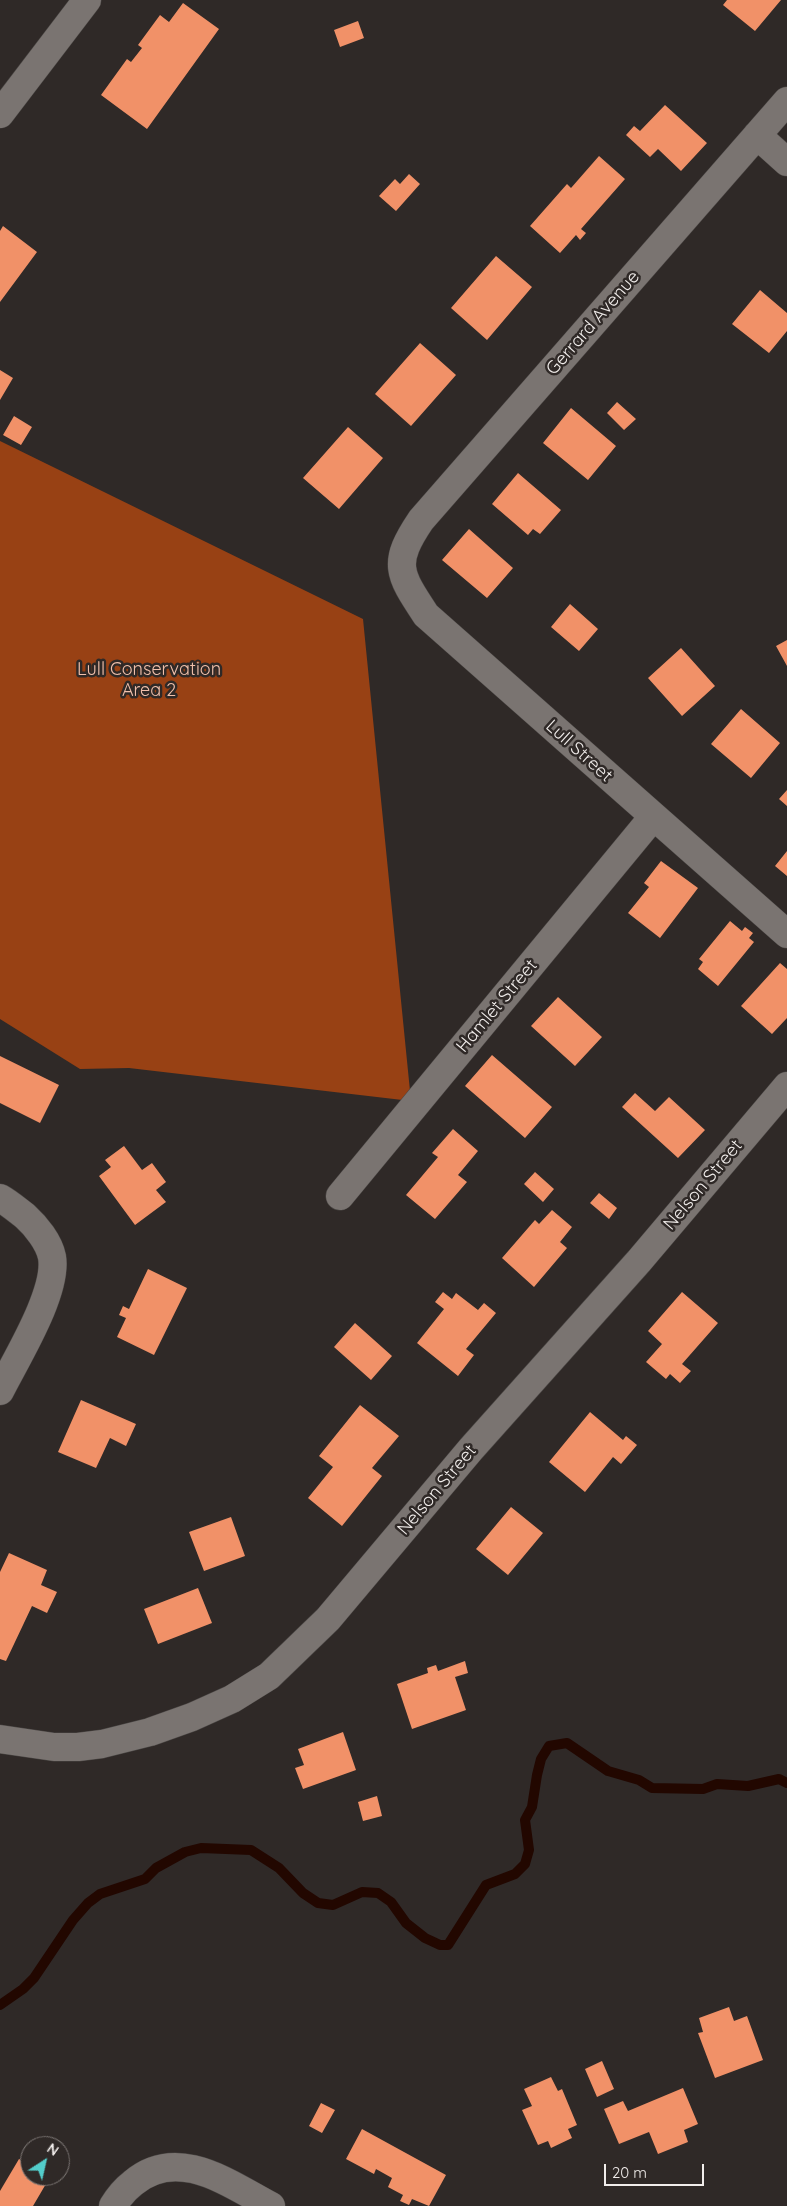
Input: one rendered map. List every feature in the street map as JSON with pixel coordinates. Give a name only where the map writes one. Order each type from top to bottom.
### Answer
[{"type":"street","points":[[0,114],[87,0]]},
{"type":"street","name":"Gerrard Avenue","points":[[404,548],[421,520],[787,101]]},
{"type":"street","points":[[757,135],[787,162]]},
{"type":"street","name":"Lull Street","points":[[404,548],[402,554],[404,574],[412,595],[426,615],[787,934]]},
{"type":"street","name":"Hamlet Street","points":[[340,1196],[653,817]]},
{"type":"street","name":"Nelson Street","points":[[0,1739],[54,1747],[102,1744],[150,1732],[192,1717],[232,1699],[269,1676],[328,1619],[471,1449],[639,1261],[787,1086]]},
{"type":"street","points":[[0,1198],[29,1220],[39,1231],[49,1248],[52,1258],[52,1272],[44,1303],[0,1391]]},
{"type":"street","points":[[114,2206],[120,2194],[140,2177],[160,2168],[178,2166],[204,2172],[271,2206]]},
{"type":"green space","name":"Lull Conservation Area 2","points":[[0,441],[363,619],[411,1101],[129,1068],[80,1069],[0,1019]]},
{"type":"building","points":[[727,0],[781,0],[755,31],[723,5]]},
{"type":"building","points":[[183,3],[219,29],[147,129],[101,95],[127,59],[131,62],[142,48],[138,45],[160,15],[169,22]]},
{"type":"building","points":[[358,21],[364,38],[340,47],[334,30]]},
{"type":"building","points":[[665,105],[707,143],[681,171],[658,149],[650,157],[626,135],[634,126],[640,131]]},
{"type":"building","points":[[599,156],[625,179],[581,229],[586,233],[580,240],[576,235],[560,253],[530,226],[567,184],[571,188]]},
{"type":"building","points":[[409,174],[420,184],[396,211],[379,196],[395,179],[400,184]]},
{"type":"building","points":[[3,226],[37,252],[0,302],[0,231]]},
{"type":"building","points":[[496,256],[532,287],[487,340],[451,308]]},
{"type":"building","points":[[760,290],[787,313],[787,331],[769,353],[732,324]]},
{"type":"building","points":[[420,343],[456,375],[411,426],[375,394]]},
{"type":"building","points":[[0,370],[13,378],[0,400]]},
{"type":"building","points":[[617,402],[636,419],[624,430],[607,413]]},
{"type":"building","points":[[571,408],[616,446],[588,480],[543,443]]},
{"type":"building","points":[[14,416],[32,427],[21,445],[3,435]]},
{"type":"building","points":[[348,427],[383,458],[339,509],[303,478]]},
{"type":"building","points":[[518,473],[561,510],[540,534],[533,529],[528,535],[492,504]]},
{"type":"building","points":[[469,529],[513,568],[487,598],[442,560]]},
{"type":"building","points":[[570,604],[598,629],[579,651],[551,627]]},
{"type":"building","points":[[787,640],[787,666],[776,646]]},
{"type":"building","points":[[681,648],[715,686],[682,716],[648,678]]},
{"type":"building","points":[[741,709],[780,743],[751,778],[711,744]]},
{"type":"building","points":[[787,790],[787,806],[779,799]]},
{"type":"building","points":[[787,851],[787,876],[775,866]]},
{"type":"building","points":[[661,861],[698,888],[660,938],[628,913],[649,887],[644,883]]},
{"type":"building","points":[[730,921],[742,931],[745,927],[753,933],[749,938],[754,942],[718,986],[698,969],[703,962],[699,959]]},
{"type":"building","points":[[780,963],[787,969],[787,1018],[772,1034],[741,1006]]},
{"type":"building","points":[[558,997],[602,1037],[575,1066],[531,1026]]},
{"type":"building","points":[[492,1055],[552,1107],[525,1138],[465,1086]]},
{"type":"building","points":[[0,1056],[59,1085],[40,1123],[0,1103]]},
{"type":"building","points":[[635,1093],[655,1111],[669,1097],[705,1130],[678,1158],[622,1107]]},
{"type":"building","points":[[453,1129],[478,1151],[458,1175],[467,1182],[435,1219],[406,1195],[438,1157],[432,1153]]},
{"type":"building","points":[[124,1146],[142,1170],[152,1163],[166,1182],[156,1190],[166,1202],[135,1225],[99,1176],[111,1167],[105,1160]]},
{"type":"building","points":[[535,1172],[554,1189],[543,1202],[524,1184]]},
{"type":"building","points":[[599,1193],[617,1208],[609,1219],[590,1203]]},
{"type":"building","points":[[552,1210],[572,1227],[560,1242],[567,1248],[534,1287],[502,1258],[535,1220],[539,1224]]},
{"type":"building","points":[[148,1269],[187,1288],[154,1355],[117,1337],[126,1318],[119,1315],[123,1306],[129,1309]]},
{"type":"building","points":[[443,1292],[452,1299],[456,1293],[478,1310],[484,1303],[496,1313],[466,1349],[474,1355],[458,1376],[417,1343],[444,1309],[435,1302]]},
{"type":"building","points":[[682,1292],[718,1323],[682,1364],[691,1371],[680,1383],[670,1374],[666,1379],[646,1362],[662,1344],[648,1331]]},
{"type":"building","points":[[355,1323],[392,1356],[371,1380],[334,1347]]},
{"type":"building","points":[[81,1400],[136,1424],[126,1446],[110,1438],[96,1468],[58,1452]]},
{"type":"building","points":[[360,1405],[399,1436],[372,1468],[382,1476],[342,1526],[308,1498],[333,1467],[319,1456]]},
{"type":"building","points":[[590,1412],[623,1440],[626,1436],[637,1445],[621,1464],[613,1457],[585,1492],[549,1462]]},
{"type":"building","points":[[511,1507],[543,1533],[508,1575],[476,1549]]},
{"type":"building","points":[[231,1517],[245,1556],[204,1571],[189,1532]]},
{"type":"building","points":[[9,1553],[47,1570],[41,1585],[57,1592],[47,1613],[32,1606],[6,1661],[0,1659],[0,1572]]},
{"type":"building","points":[[198,1588],[212,1623],[158,1644],[144,1609]]},
{"type":"building","points":[[465,1661],[468,1673],[455,1677],[466,1710],[412,1729],[397,1684],[428,1673],[427,1668],[436,1665],[438,1671]]},
{"type":"building","points":[[343,1732],[356,1770],[303,1789],[295,1768],[304,1765],[298,1749]]},
{"type":"building","points":[[377,1796],[382,1816],[363,1821],[358,1802]]},
{"type":"building","points":[[729,2007],[734,2021],[747,2016],[763,2060],[715,2078],[698,2033],[703,2032],[699,2018]]},
{"type":"building","points":[[602,2061],[614,2089],[597,2097],[585,2069]]},
{"type":"building","points":[[551,2077],[558,2091],[562,2089],[577,2125],[568,2129],[572,2138],[551,2148],[548,2141],[538,2145],[522,2110],[532,2106],[524,2089]]},
{"type":"building","points":[[683,2088],[698,2124],[684,2130],[688,2142],[658,2154],[649,2132],[619,2144],[604,2109],[623,2101],[628,2111]]},
{"type":"building","points":[[321,2103],[335,2110],[322,2133],[309,2126]]},
{"type":"building","points":[[362,2129],[446,2175],[429,2206],[412,2199],[409,2205],[400,2201],[403,2195],[388,2187],[392,2178],[376,2169],[374,2174],[346,2159]]},
{"type":"building","points":[[19,2159],[20,2186],[45,2186],[33,2206],[0,2206],[0,2191]]},
{"type":"waterway","points":[[0,2005],[23,1989],[34,1978],[73,1920],[88,1903],[100,1894],[145,1879],[156,1868],[185,1852],[201,1848],[251,1850],[279,1868],[303,1893],[318,1903],[333,1905],[362,1892],[378,1893],[391,1902],[406,1923],[425,1938],[440,1945],[448,1945],[486,1885],[515,1874],[525,1864],[529,1850],[525,1820],[532,1807],[541,1759],[549,1746],[567,1743],[608,1771],[639,1780],[652,1788],[703,1789],[717,1784],[748,1786],[779,1779],[787,1783]]}]
